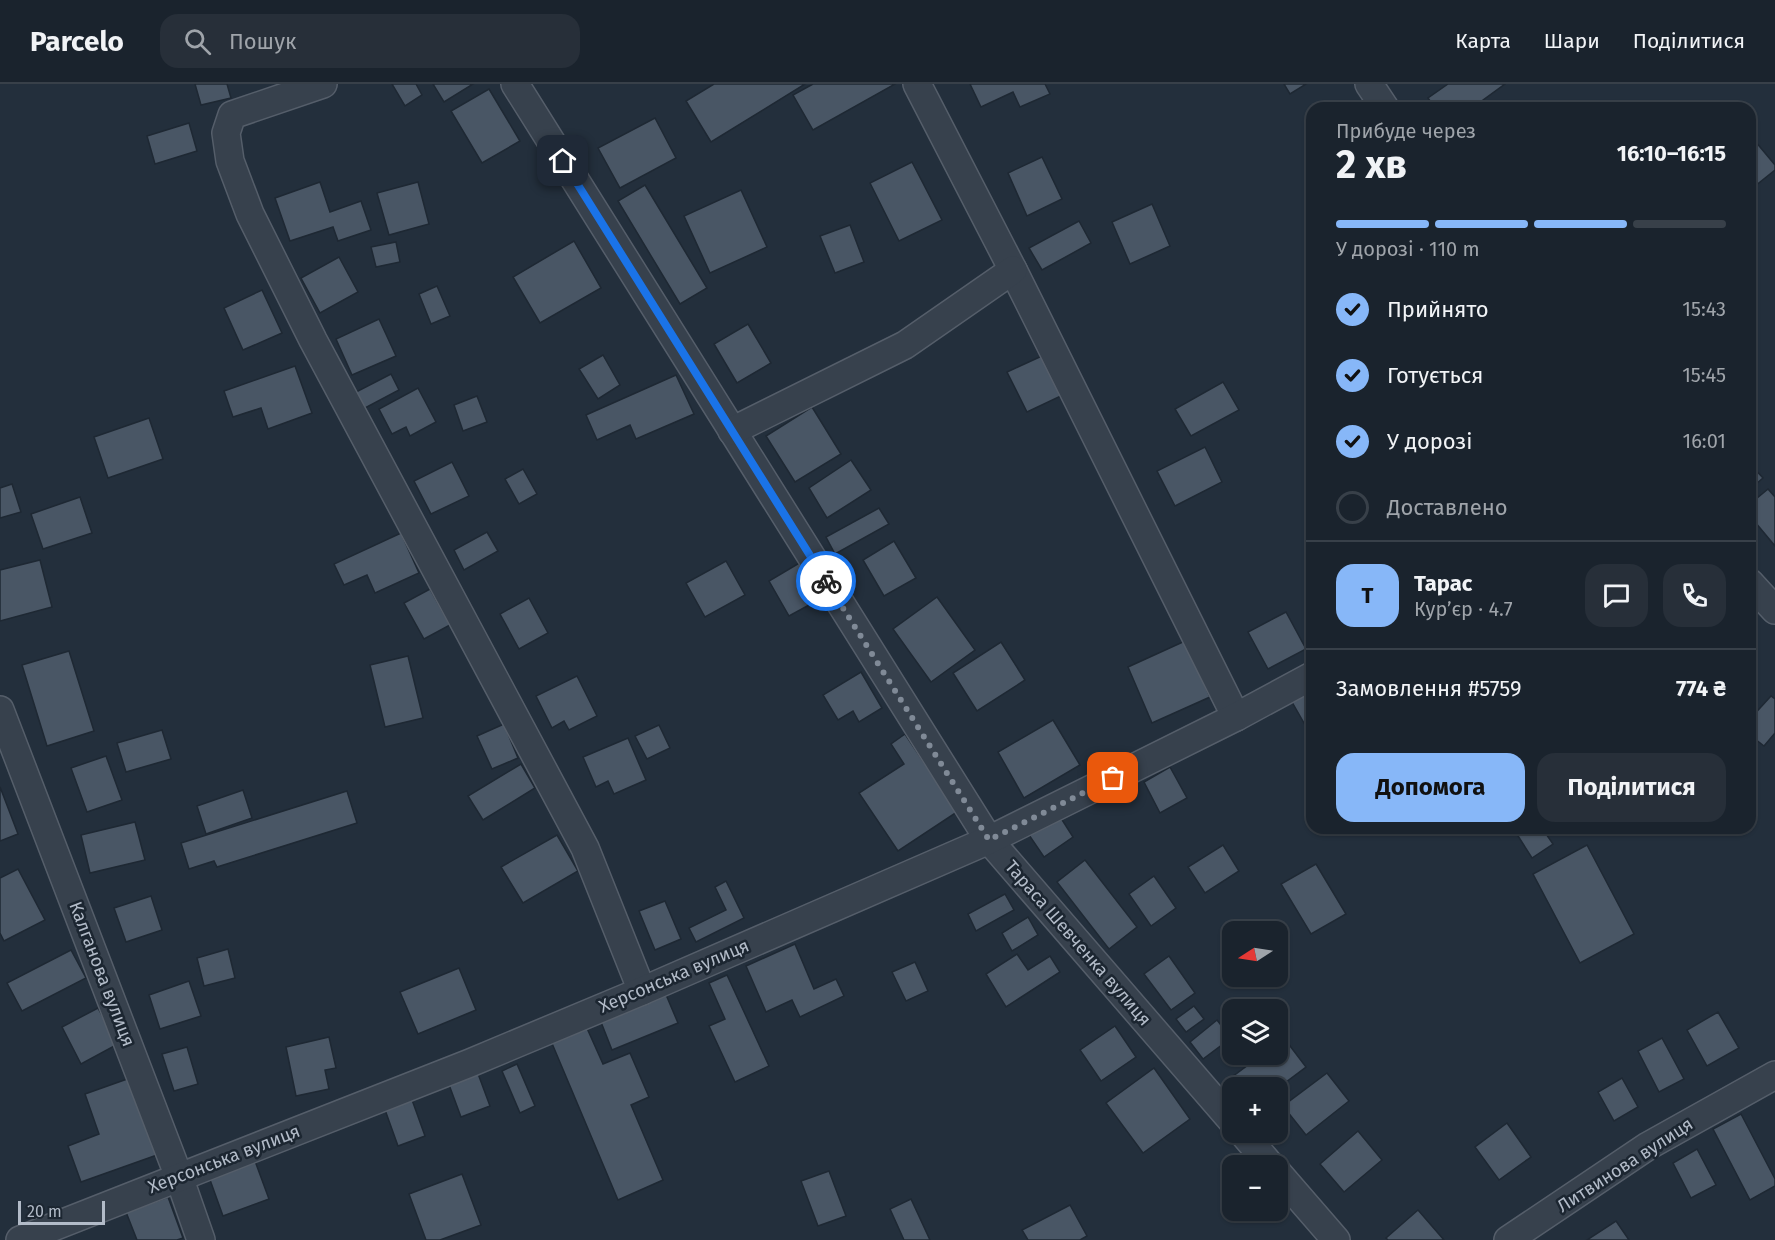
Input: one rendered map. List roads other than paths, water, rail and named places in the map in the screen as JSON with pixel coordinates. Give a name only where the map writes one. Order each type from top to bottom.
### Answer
[{"type":"street","points":[[323,84],[232,115],[226,133],[230,161],[250,214],[313,340],[585,848],[642,991]]},
{"type":"street","name":"Тараса Шевченка вулиця","points":[[515,84],[989,840],[1222,1109]]},
{"type":"street","points":[[917,84],[1013,270],[1236,717]]},
{"type":"street","points":[[1370,84],[1382,102]]},
{"type":"street","points":[[732,430],[905,345],[1013,270]]},
{"type":"street","points":[[1756,589],[1775,610]]},
{"type":"street","name":"Херсонська вулиця","points":[[20,1240],[470,1063],[989,840],[1236,717],[1306,679]]},
{"type":"street","name":"Калганова вулиця","points":[[0,710],[201,1240]]},
{"type":"street","name":"Литвинова вулиця","points":[[1508,1240],[1648,1146],[1775,1075]]},
{"type":"street","points":[[1251,1143],[1262,1155]]},
{"type":"street","points":[[1288,1185],[1336,1240]]}]
